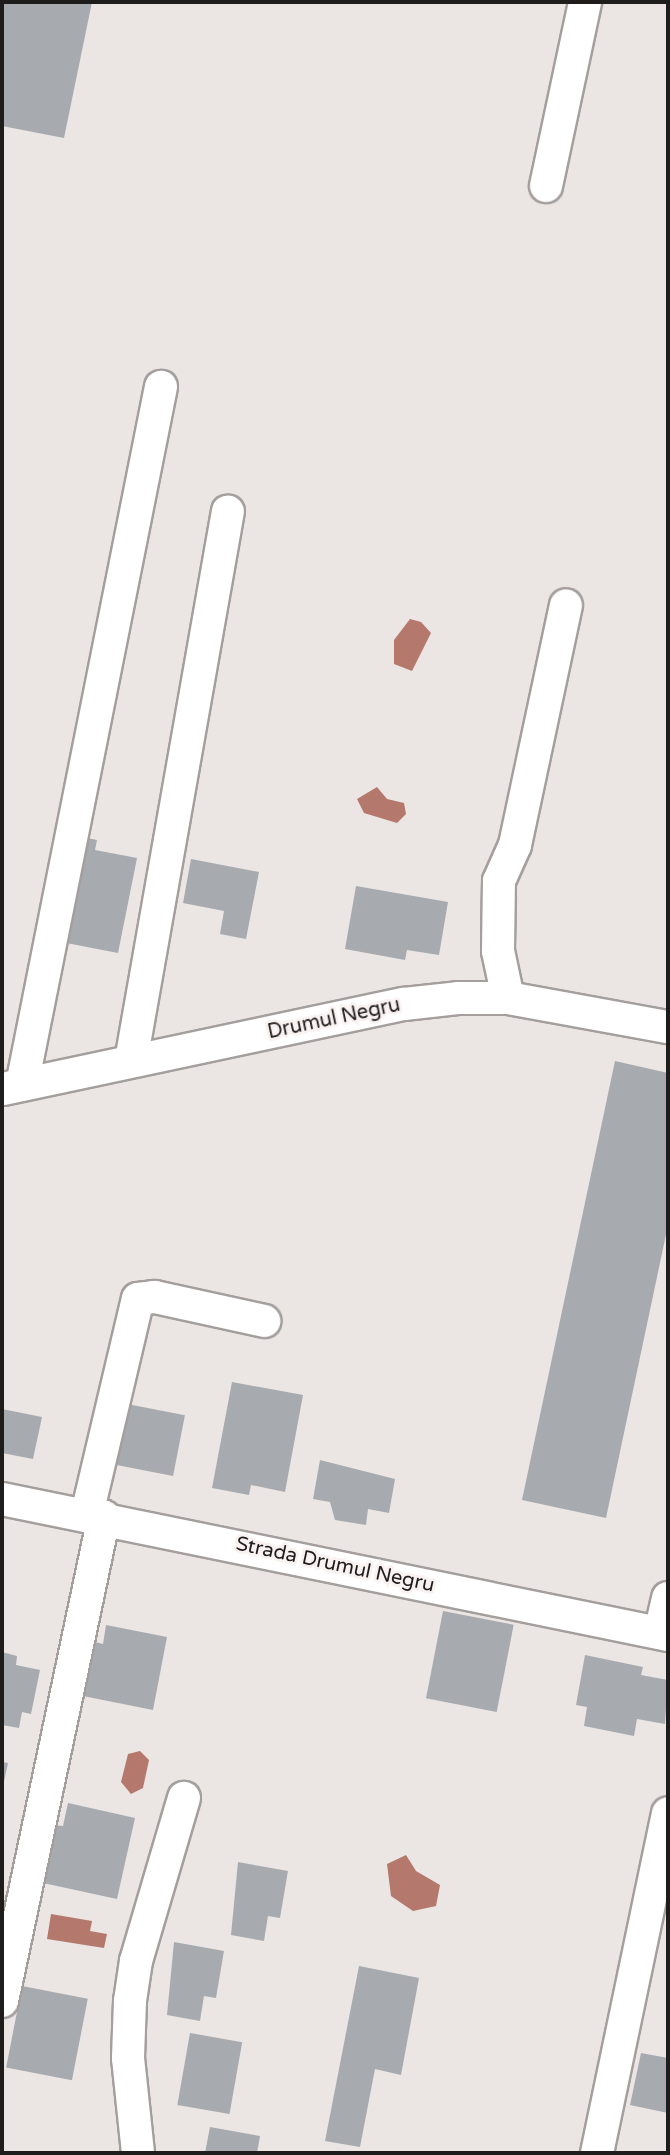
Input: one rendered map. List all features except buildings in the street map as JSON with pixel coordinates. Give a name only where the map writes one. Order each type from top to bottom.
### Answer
[{"type":"street","points":[[546,186],[585,2]]},
{"type":"street","points":[[12,1087],[161,387]]},
{"type":"street","points":[[131,1061],[228,511]]},
{"type":"street","points":[[508,998],[498,951],[499,881],[515,845],[566,605]]},
{"type":"street","name":"Drumul Negru","points":[[12,1087],[404,1004],[508,998],[668,1027]]},
{"type":"street","points":[[2,2001],[138,1299],[155,1297],[264,1321]]},
{"type":"street","name":"Strada Drumul Negru","points":[[2,1499],[95,1515],[664,1634]]},
{"type":"street","points":[[664,1634],[668,1598]]},
{"type":"street","points":[[138,2153],[128,2058],[130,2001],[136,1961],[184,1798]]},
{"type":"street","points":[[597,2153],[668,1813]]},
{"type":"shaded area","points":[[410,619],[421,622],[431,633],[412,671],[394,664],[394,640]]},
{"type":"shaded area","points":[[377,787],[387,799],[404,803],[406,814],[397,823],[364,813],[357,799]]},
{"type":"shaded area","points":[[140,1751],[149,1760],[143,1788],[131,1794],[121,1782],[128,1754]]},
{"type":"shaded area","points":[[406,1855],[416,1871],[440,1885],[436,1906],[413,1911],[391,1896],[387,1864]]},
{"type":"shaded area","points":[[51,1914],[92,1921],[90,1931],[107,1934],[104,1948],[47,1939]]}]
